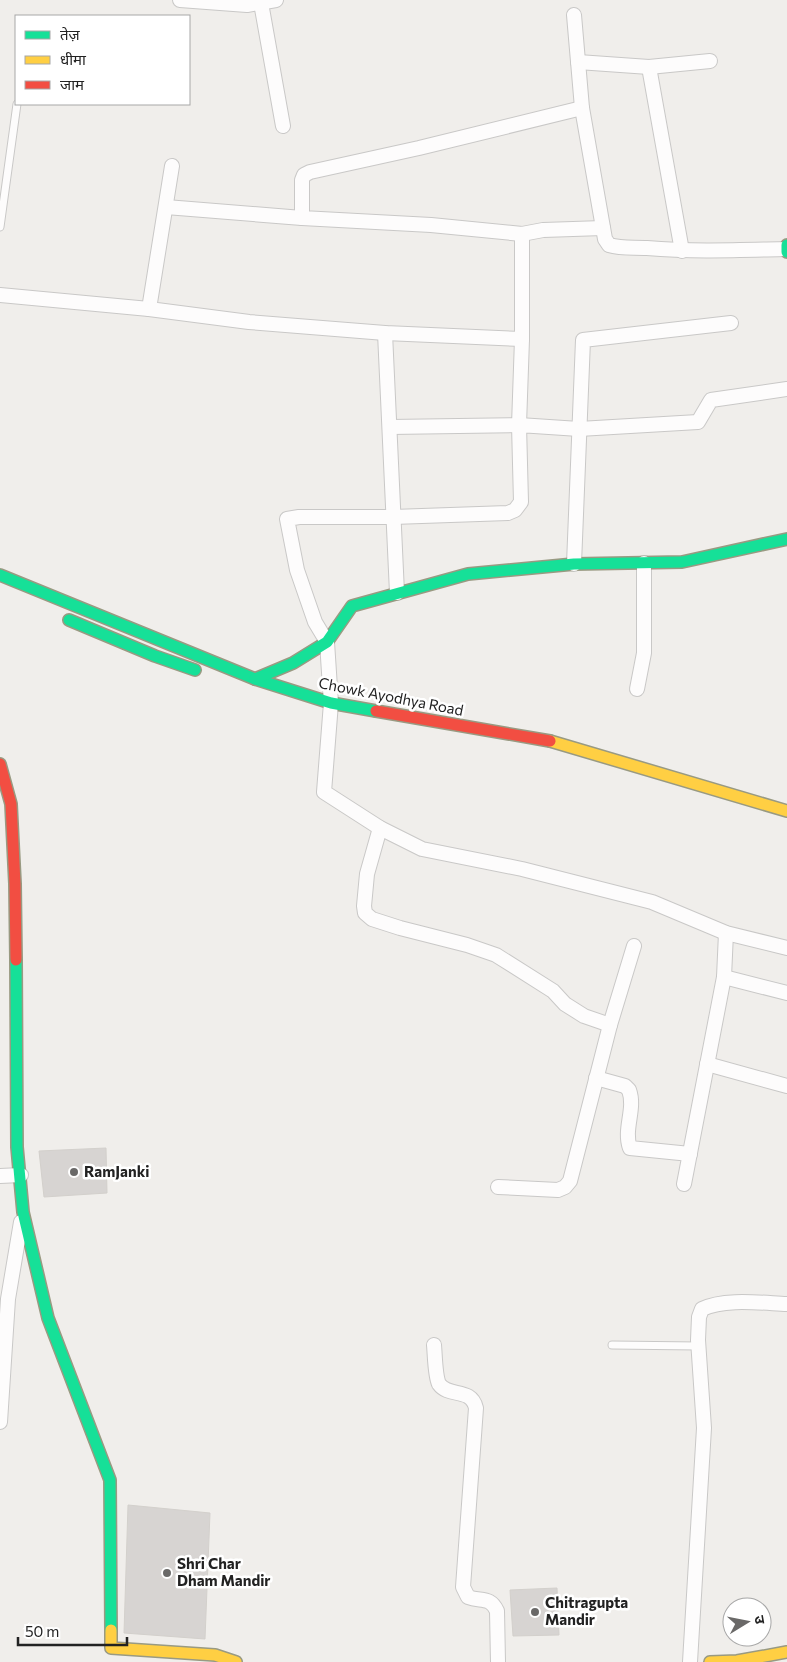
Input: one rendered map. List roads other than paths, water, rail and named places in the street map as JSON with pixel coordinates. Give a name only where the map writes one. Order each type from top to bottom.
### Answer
[{"type":"main road","points":[[255,679],[293,664],[326,642],[352,606],[468,574],[574,564],[682,562],[787,539]]},
{"type":"main road","name":"Chowk Ayodhya Road","points":[[0,575],[255,679],[331,703],[553,742],[787,810]]},
{"type":"main road","points":[[55,614],[155,656],[201,672]]},
{"type":"main road","points":[[0,764],[11,804],[14,884],[17,1147],[23,1212],[48,1318],[110,1480],[111,1653],[215,1655],[236,1662]]},
{"type":"main road","points":[[710,1662],[747,1661],[787,1652]]},
{"type":"street","points":[[180,0],[247,5],[276,0]]},
{"type":"street","points":[[261,3],[283,126]]},
{"type":"street","points":[[574,15],[582,108],[605,239],[609,246],[682,251],[787,249]]},
{"type":"street","points":[[578,62],[649,67],[710,61]]},
{"type":"street","points":[[649,67],[682,251]]},
{"type":"street","points":[[302,218],[302,180],[304,175],[310,172],[419,148],[582,108]]},
{"type":"street","points":[[149,310],[172,166]]},
{"type":"street","points":[[166,206],[522,234],[543,230],[603,228]]},
{"type":"street","points":[[522,234],[522,339],[519,426],[521,502],[515,510],[508,512],[393,517],[299,517],[287,519],[297,570],[315,622],[326,642],[331,703],[324,792],[380,828],[422,849],[522,869],[652,902],[726,933],[787,948]]},
{"type":"street","points":[[0,295],[249,322],[386,333],[522,339]]},
{"type":"street","points":[[574,564],[583,340],[731,323]]},
{"type":"street","points":[[386,333],[397,593]]},
{"type":"street","points":[[390,427],[519,426],[580,429],[698,422],[710,400],[787,389]]},
{"type":"street","points":[[638,689],[644,653],[644,563]]},
{"type":"street","points":[[380,828],[367,874],[365,914],[372,919],[400,928],[467,945],[496,955],[553,991],[566,1004],[578,1012],[610,1025]]},
{"type":"street","points":[[684,1184],[724,977],[726,933]]},
{"type":"street","points":[[498,1187],[558,1190],[565,1187],[570,1181],[610,1025],[634,946]]},
{"type":"street","points":[[724,977],[787,993]]},
{"type":"street","points":[[707,1064],[787,1086]]},
{"type":"street","points":[[596,1078],[625,1086],[629,1090],[631,1108],[628,1136],[630,1148],[690,1154]]},
{"type":"street","points":[[0,1176],[21,1175]]},
{"type":"street","points":[[0,1422],[8,1299],[23,1212]]},
{"type":"street","points":[[690,1662],[704,1428],[698,1346],[699,1317],[702,1309],[710,1305],[725,1303],[787,1304]]},
{"type":"street","points":[[434,1345],[438,1380],[441,1386],[470,1396],[475,1403],[463,1587],[468,1597],[488,1600],[497,1611],[498,1662]]},
{"type":"lane","points":[[0,227],[17,105]]},
{"type":"lane","points":[[612,1345],[698,1346]]},
{"type":"place","name":"RamJanki","points":[[74,1172]]},
{"type":"place","name":"Shri Char Dham Mandir","points":[[167,1573]]},
{"type":"place","name":"Chitragupta Mandir","points":[[535,1612]]}]
